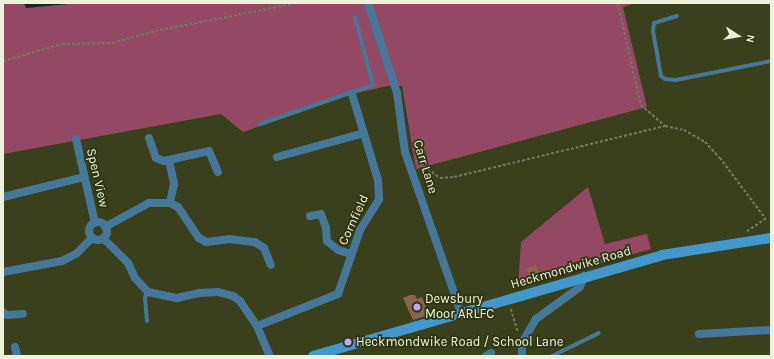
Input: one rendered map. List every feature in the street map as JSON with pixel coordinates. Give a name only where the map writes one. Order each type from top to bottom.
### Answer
[{"type":"main road","name":"Heckmondwike Road","points":[[316,356],[508,300],[584,276],[662,256],[771,238]]},
{"type":"street","name":"Carr Lane","points":[[368,3],[397,93],[405,152],[461,313]]},
{"type":"street","name":"Cornfield","points":[[257,326],[338,294],[360,230],[379,199],[378,180],[352,94]]},
{"type":"street","points":[[277,157],[364,133]]},
{"type":"street","points":[[148,138],[156,158],[169,160],[209,150],[218,172]]},
{"type":"street","name":"Spen View","points":[[76,139],[95,223]]},
{"type":"street","points":[[169,160],[174,184],[170,203]]},
{"type":"street","points":[[3,197],[84,177]]},
{"type":"street","points":[[105,226],[149,203],[170,203],[178,208],[200,238],[206,242],[229,239],[255,242],[264,248],[271,265]]},
{"type":"street","points":[[310,216],[321,214],[326,228],[327,241],[338,250],[351,254]]},
{"type":"street","name":"Spen View","points":[[92,238],[89,229],[95,223],[101,223],[105,226],[106,232],[103,238]]},
{"type":"street","points":[[3,272],[62,261],[76,254],[92,238],[99,240],[103,238],[128,263],[135,278],[148,292],[177,298],[199,293],[218,292],[233,296],[240,301],[257,326],[270,356]]},
{"type":"street","points":[[522,356],[522,343],[536,319],[580,288],[584,276]]},
{"type":"street","points":[[3,312],[23,314]]},
{"type":"street","points":[[699,334],[771,330]]},
{"type":"street","points":[[16,347],[18,356]]},
{"type":"lane","points":[[678,16],[654,24],[653,31],[661,76],[665,79],[676,80],[771,61]]},
{"type":"lane","points":[[260,124],[352,94],[373,85],[355,17]]},
{"type":"lane","points":[[147,321],[145,302],[148,292]]},
{"type":"lane","points":[[552,356],[598,333]]},
{"type":"path","points":[[3,61],[62,44],[112,43],[160,30],[297,3]]},
{"type":"path","points":[[618,3],[641,105],[665,126]]},
{"type":"path","points":[[405,152],[440,178],[454,177],[665,126],[684,130],[705,142],[756,203],[766,218],[742,236],[743,242]]},
{"type":"path","points":[[508,300],[522,343]]},
{"type":"shaded area","points":[[3,3],[635,3],[623,7],[647,107],[416,169],[402,86],[388,86],[352,94],[243,132],[221,114],[3,154]]},
{"type":"shaded area","points":[[588,187],[605,244],[647,234],[651,249],[518,287],[521,242]]},
{"type":"water","points":[[24,3],[79,3],[26,8]]},
{"type":"building","points":[[536,265],[541,279],[532,283],[527,268]]},
{"type":"building","name":"Dewsbury Moor ARLFC","points":[[410,295],[415,295],[417,299],[422,297],[429,315],[413,320],[403,298]]},
{"type":"place","name":"Dewsbury Moor ARLFC","points":[[417,307]]},
{"type":"place","name":"Heckmondwike Road / School Lane","points":[[348,342]]}]
